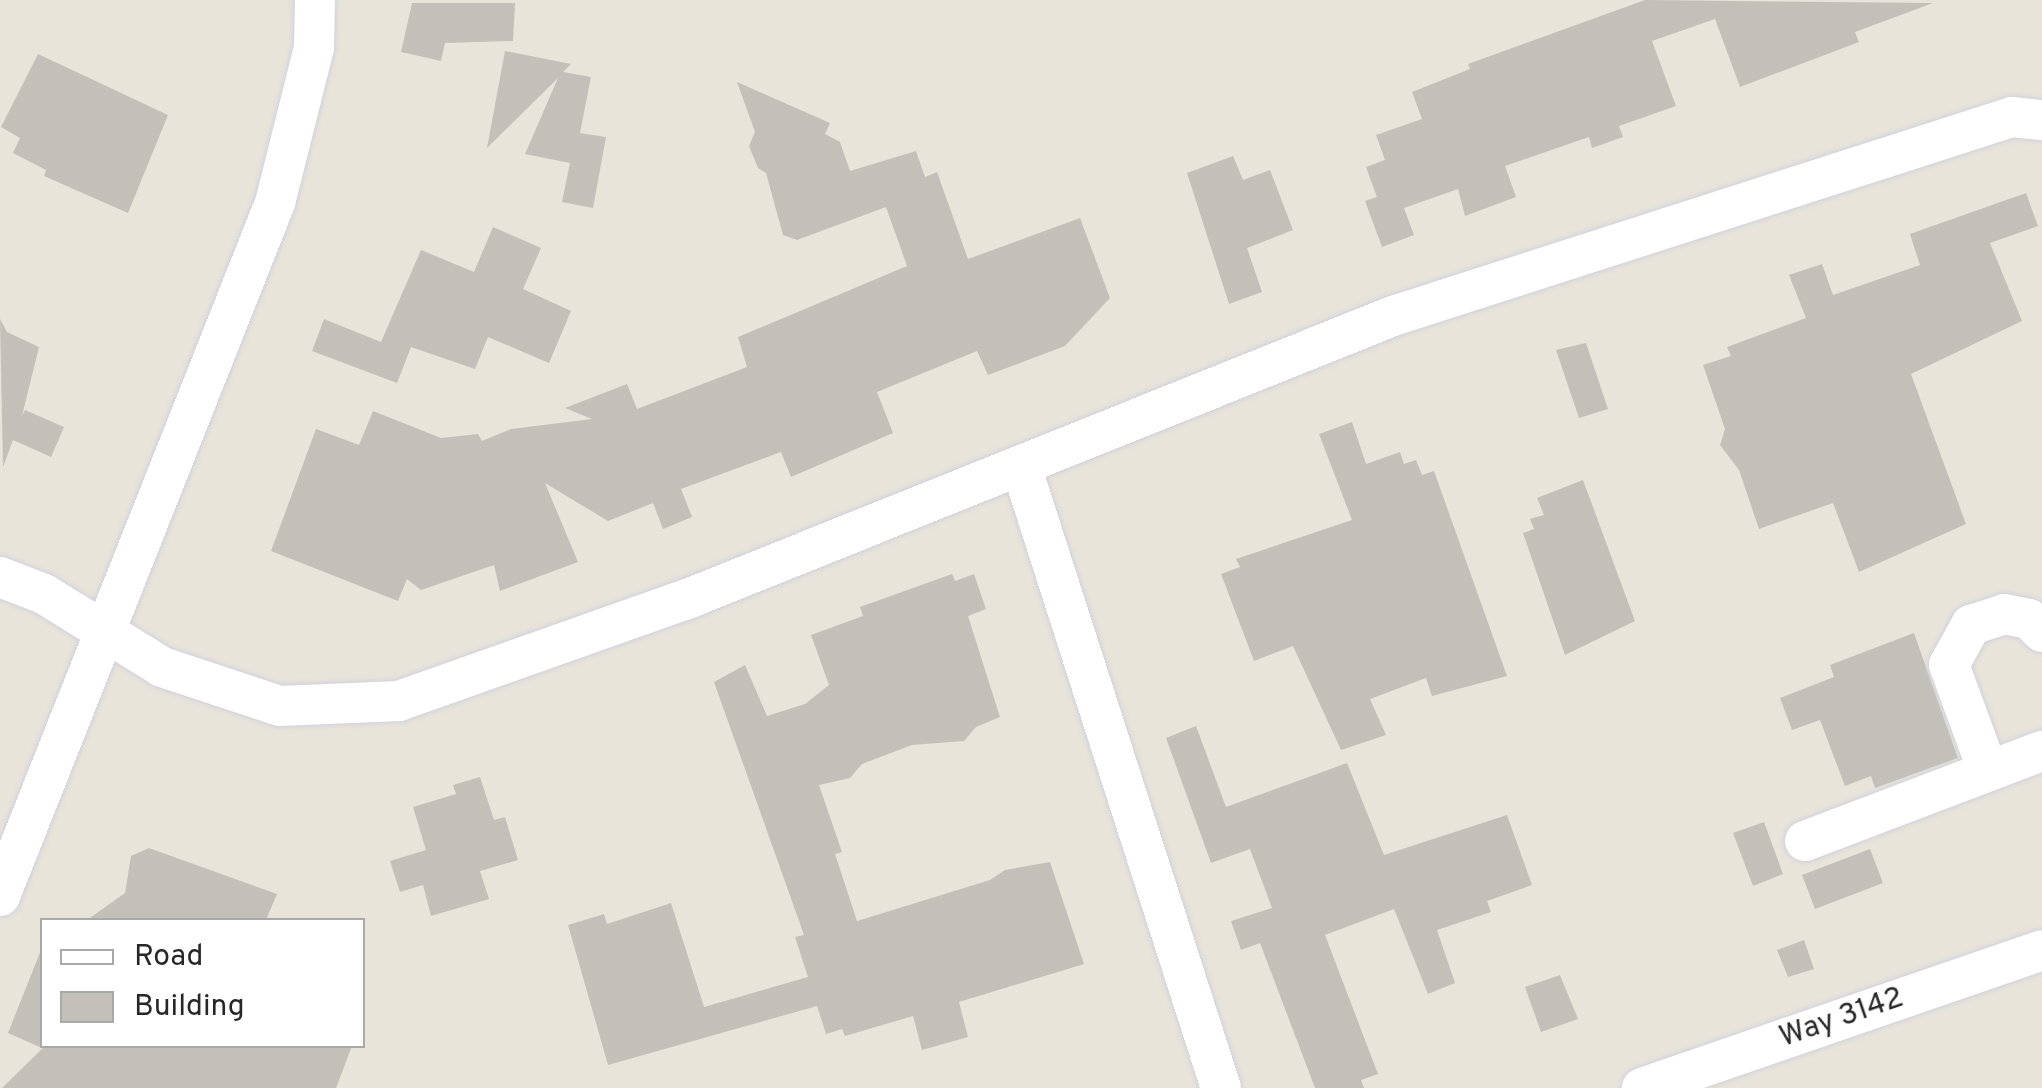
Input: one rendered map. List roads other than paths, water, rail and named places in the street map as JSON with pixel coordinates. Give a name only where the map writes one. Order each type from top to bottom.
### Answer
[{"type":"street","points":[[0,896],[275,203],[314,48],[315,0]]},
{"type":"street","points":[[0,577],[162,666],[280,706],[400,701],[1022,469],[1392,316],[2012,118],[2042,120]]},
{"type":"street","points":[[1022,469],[1221,1088]]},
{"type":"street","points":[[1988,771],[1949,665],[1971,625],[2004,614],[2029,619],[2042,632]]},
{"type":"street","points":[[1805,841],[2042,751]]},
{"type":"street","name":"Way 3142","points":[[1642,1088],[2042,950]]}]
